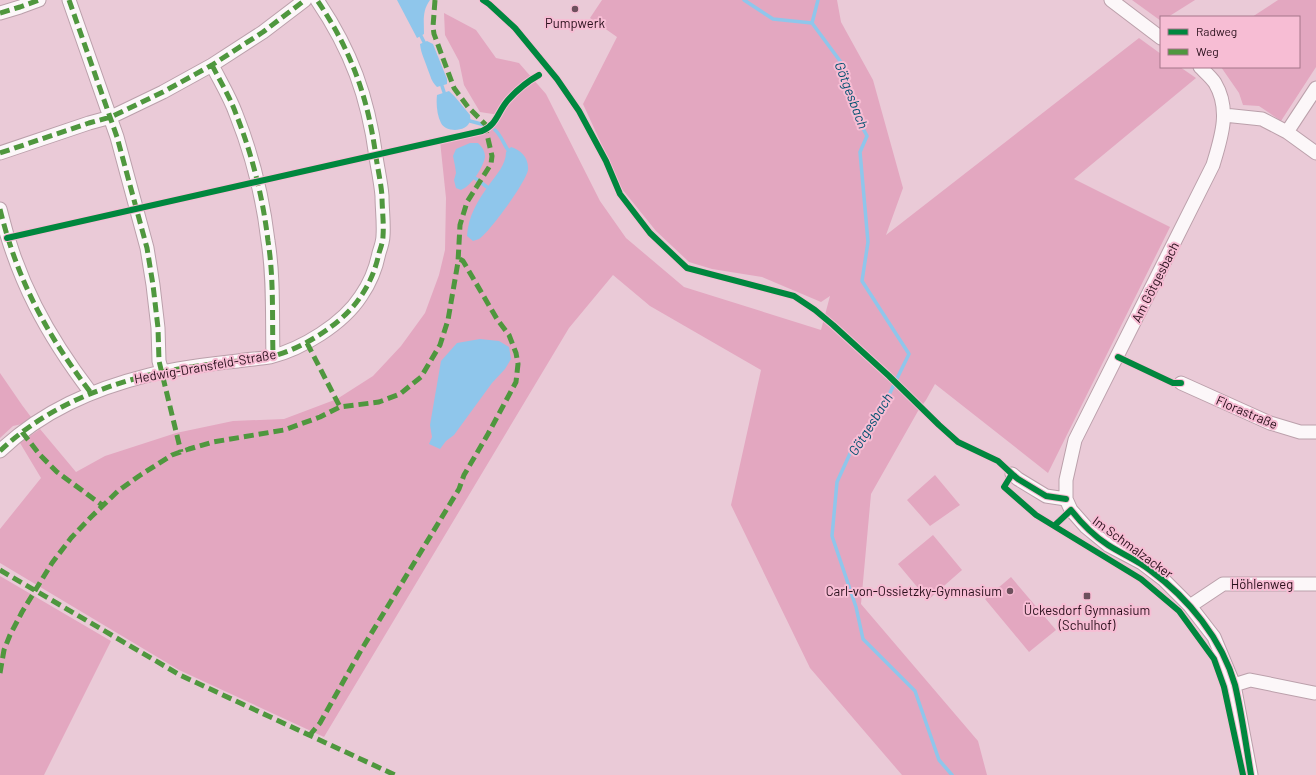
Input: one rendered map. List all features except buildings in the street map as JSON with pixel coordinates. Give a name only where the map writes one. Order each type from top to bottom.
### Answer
[{"type":"street","points":[[0,13],[39,0]]},
{"type":"street","points":[[69,0],[118,137],[147,248],[157,321],[159,361],[162,372]]},
{"type":"street","points":[[0,153],[89,123],[111,118],[163,92],[212,66],[263,32],[305,0]]},
{"type":"street","name":"Hedwig-Dransfeld-Straße","points":[[0,451],[40,419],[62,406],[104,388],[162,372],[273,356],[307,343],[330,328],[347,313],[362,296],[375,270],[383,236],[381,180],[370,122],[361,86],[352,62],[333,23],[317,0]]},
{"type":"street","points":[[1111,0],[1160,37]]},
{"type":"street","points":[[212,66],[236,114],[248,147],[258,186],[269,241],[272,291],[273,356]]},
{"type":"street","name":"Am Götgesbach","points":[[1066,500],[1066,480],[1075,440],[1213,165],[1223,133],[1224,115],[1222,98],[1214,82],[1201,68]]},
{"type":"street","points":[[1288,132],[1316,88]]},
{"type":"street","points":[[1224,115],[1262,119],[1288,132],[1316,153]]},
{"type":"street","points":[[0,209],[4,239],[36,310],[70,366],[91,393]]},
{"type":"street","name":"Florastraße","points":[[1181,383],[1270,423],[1300,432],[1316,432]]},
{"type":"street","points":[[1012,474],[1046,496],[1066,500]]},
{"type":"street","name":"Im Schmalzacker","points":[[1066,500],[1071,510],[1091,532],[1108,545],[1142,563],[1163,579],[1190,606],[1214,637],[1234,684],[1251,775]]},
{"type":"street","name":"Höhlenweg","points":[[1190,606],[1223,584],[1316,584]]},
{"type":"street","points":[[1234,684],[1250,680],[1314,693]]},
{"type":"shaded area","points":[[602,0],[837,0],[841,22],[873,80],[903,188],[886,235],[1139,38],[1160,53],[1160,68],[1181,68],[1196,78],[1074,179],[1170,227],[1048,473],[935,384],[871,494],[861,604],[978,741],[987,775],[902,775],[810,668],[731,505],[761,370],[650,306],[613,275],[569,328],[324,737],[179,670],[0,563],[0,529],[41,478],[20,443],[40,429],[76,472],[105,456],[176,433],[233,421],[284,419],[337,399],[373,376],[401,346],[425,313],[439,275],[445,250],[446,198],[440,141],[486,130],[493,124],[499,115],[480,112],[464,85],[459,61],[445,35],[444,13],[476,30],[496,58],[519,63],[546,94],[600,201],[626,238],[684,287],[821,330],[830,296],[821,302],[762,277],[712,269],[689,262],[656,231],[622,189],[583,104],[617,37],[590,18]]},
{"type":"shaded area","points":[[1132,0],[1195,0],[1170,16],[1160,16],[1160,20]]},
{"type":"shaded area","points":[[1278,0],[1316,0],[1316,67],[1281,121],[1259,106],[1243,105],[1239,93],[1222,68],[1300,68],[1300,16],[1254,16]]},
{"type":"shaded area","points":[[0,373],[31,417],[22,424],[13,426],[0,438]]},
{"type":"shaded area","points":[[935,475],[960,505],[930,526],[907,500]]},
{"type":"shaded area","points":[[933,535],[962,570],[928,600],[898,564]]},
{"type":"shaded area","points":[[0,576],[111,641],[44,775],[0,775]]},
{"type":"shaded area","points":[[1011,577],[1056,630],[1029,652],[985,599]]},
{"type":"water","points":[[397,0],[430,0],[427,4],[425,12],[424,34],[417,38]]},
{"type":"water","points":[[427,41],[433,44],[447,79],[447,84],[437,87],[431,79],[420,44]]},
{"type":"water","points":[[449,91],[470,115],[468,125],[461,129],[452,130],[447,128],[441,123],[439,117],[437,95]]},
{"type":"water","points":[[470,143],[478,143],[483,149],[485,157],[476,176],[469,185],[461,190],[456,188],[454,180],[456,173],[453,156],[456,149]]},
{"type":"water","points":[[511,147],[521,152],[526,158],[528,170],[526,176],[514,196],[491,227],[479,239],[473,241],[467,236],[469,222],[474,209],[481,196],[500,170],[506,157],[506,152]]},
{"type":"water","points":[[480,339],[499,341],[509,347],[511,359],[454,435],[446,441],[440,449],[429,444],[432,437],[430,425],[441,361],[457,343]]},
{"type":"waterway","points":[[744,0],[773,19],[812,23]]},
{"type":"waterway","points":[[812,23],[818,0]]},
{"type":"waterway","name":"Götgesbach","points":[[812,23],[843,65],[857,117],[867,136],[860,152],[868,242],[862,281],[909,354],[886,401],[853,447],[837,482],[832,536],[856,607],[863,639],[915,691],[939,760],[952,775]]},
{"type":"waterway","points":[[421,36],[424,42]]},
{"type":"waterway","points":[[442,86],[444,92]]},
{"type":"waterway","points":[[470,121],[485,125]]},
{"type":"waterway","points":[[495,130],[508,150]]},
{"type":"waterway","points":[[475,178],[487,187]]},
{"type":"marked path","points":[[0,13],[39,0]]},
{"type":"marked path","points":[[69,0],[117,137],[147,248],[158,328],[159,361],[181,452]]},
{"type":"marked path","points":[[0,153],[111,117],[163,92],[212,65],[263,32],[305,0]]},
{"type":"marked path","points":[[0,451],[33,424],[51,413],[69,403],[108,387],[149,375],[182,368],[270,357],[295,348],[308,342],[333,325],[344,316],[361,296],[372,275],[383,240],[381,186],[373,135],[363,94],[339,37],[317,0]]},
{"type":"marked path","points":[[435,0],[433,27],[434,34],[454,88],[468,107],[489,128]]},
{"type":"marked path","points":[[212,65],[231,101],[242,129],[260,192],[270,255],[273,356]]},
{"type":"marked path","points":[[0,673],[4,650],[10,635],[22,612],[52,563],[71,538],[91,517],[118,491],[139,476],[172,455],[189,449],[213,442],[284,430],[320,417],[340,407],[379,402],[400,394],[421,377],[440,345],[448,320],[458,262],[460,225],[467,202],[491,164],[492,156],[486,130]]},
{"type":"marked path","points":[[0,209],[15,260],[35,306],[61,350],[91,393]]},
{"type":"marked path","points":[[309,736],[320,723],[360,652],[459,489],[464,475],[516,382],[518,364],[516,353],[509,335],[497,319],[463,261],[458,258]]},
{"type":"marked path","points":[[307,343],[340,407]]},
{"type":"marked path","points":[[22,432],[40,455],[57,472],[102,505]]},
{"type":"marked path","points":[[0,570],[180,675],[395,775]]},
{"type":"cycle path","points":[[483,0],[515,28],[557,79],[579,111],[606,161],[620,194],[650,233],[687,268],[794,296],[815,310],[889,376],[958,442],[998,461],[1012,474],[1004,487],[1036,515],[1141,579],[1179,611],[1214,659],[1224,687],[1243,775]]},
{"type":"cycle path","points":[[7,238],[482,131],[491,125],[505,104],[515,93],[539,75]]},
{"type":"cycle path","points":[[1118,357],[1173,383],[1181,383]]},
{"type":"cycle path","points":[[1012,474],[1046,496],[1066,499]]},
{"type":"cycle path","points":[[1054,526],[1071,510],[1098,538],[1145,566],[1164,581],[1202,621],[1222,652],[1235,685],[1251,775]]},
{"type":"place","name":"Pumpwerk","points":[[575,9]]},
{"type":"place","name":"Carl-von-Ossietzky-Gymnasium","points":[[1010,591]]},
{"type":"place","name":"Ückesdorf Gymnasium (Schulhof)","points":[[1087,596]]}]
